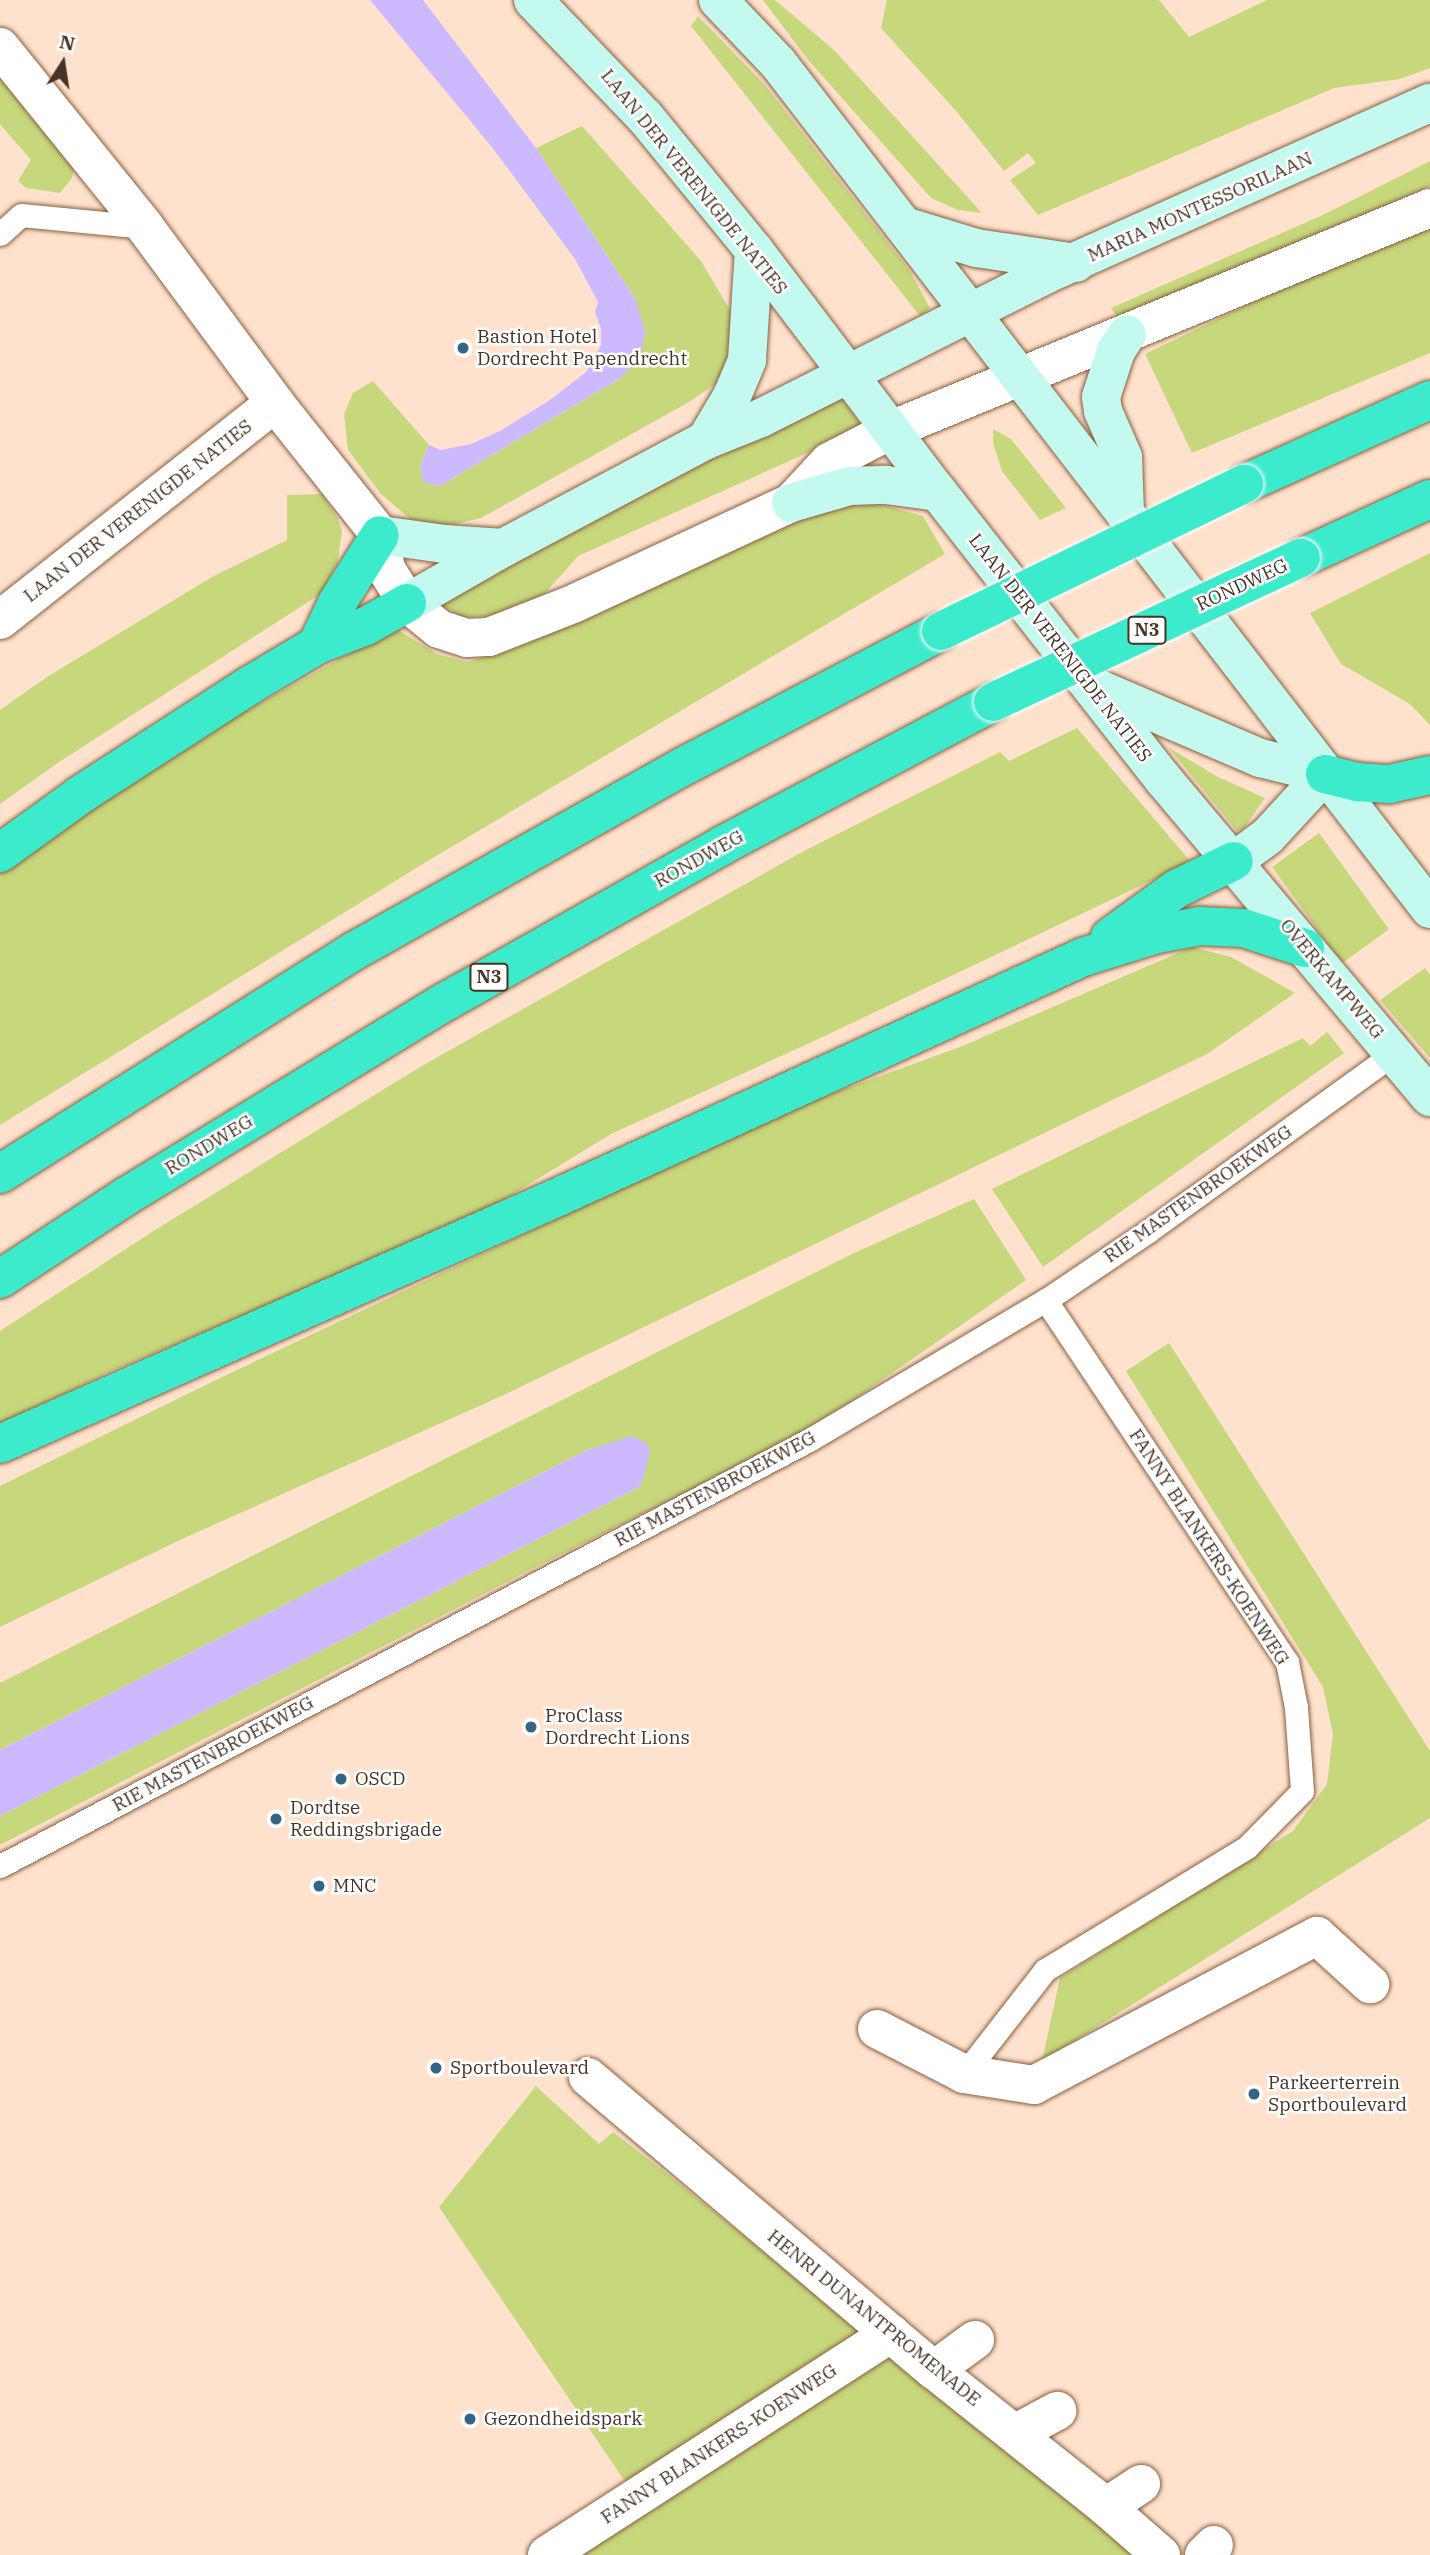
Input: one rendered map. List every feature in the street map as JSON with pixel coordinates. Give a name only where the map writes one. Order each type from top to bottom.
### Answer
[{"type":"highway","points":[[0,1174],[356,950],[688,764],[941,631],[1244,484],[1430,400]]},
{"type":"highway","name":"RONDWEG","points":[[0,1279],[125,1197],[443,1003],[723,845],[993,702],[1430,499]]},
{"type":"highway","points":[[317,645],[337,603],[380,535]]},
{"type":"highway","points":[[0,853],[80,795],[317,645],[366,626],[407,603]]},
{"type":"highway","points":[[1325,774],[1389,784],[1430,775]]},
{"type":"highway","points":[[1083,957],[1176,889],[1234,861]]},
{"type":"highway","points":[[0,1444],[556,1198],[1083,957],[1157,933],[1200,926],[1243,928],[1305,948]]},
{"type":"main road","name":"LAAN DER VERENIGDE NATIES","points":[[533,0],[645,117],[754,250],[937,492],[1164,780],[1234,861]]},
{"type":"main road","points":[[718,0],[778,63],[1430,909]]},
{"type":"main road","name":"MARIA MONTESSORILAAN","points":[[971,314],[1045,275],[1430,103]]},
{"type":"main road","points":[[904,226],[976,248],[1076,263]]},
{"type":"main road","points":[[706,440],[732,396],[747,359],[754,250]]},
{"type":"main road","points":[[407,603],[503,548],[706,440],[761,418],[847,372],[971,314]]},
{"type":"main road","points":[[1125,513],[1123,457],[1103,411],[1101,397],[1116,351],[1127,334]]},
{"type":"main road","points":[[791,503],[850,486],[886,485],[937,492]]},
{"type":"main road","points":[[380,535],[445,544],[503,548]]},
{"type":"main road","points":[[1090,685],[1260,758],[1325,774]]},
{"type":"main road","points":[[1234,861],[1268,836],[1325,774]]},
{"type":"main road","name":"OVERKAMPWEG","points":[[1234,861],[1430,1097]]},
{"type":"street","points":[[0,47],[145,226],[275,403],[380,535],[386,569],[407,603],[439,629],[467,638],[489,637],[573,604],[791,503],[829,463],[891,430],[1430,208]]},
{"type":"street","name":"LAAN DER VERENIGDE NATIES","points":[[4,608],[275,403]]},
{"type":"street","points":[[877,2029],[964,2074],[1034,2085],[1317,1936],[1370,1984]]},
{"type":"street","name":"HENRI DUNANTPROMENADE","points":[[588,2077],[934,2370],[1016,2433],[1161,2555]]},
{"type":"street","name":"FANNY BLANKERS-KOENWEG","points":[[547,2555],[891,2333]]},
{"type":"street","points":[[934,2370],[975,2340]]},
{"type":"street","points":[[1016,2433],[1057,2411]]},
{"type":"street","points":[[1106,2507],[1141,2484]]},
{"type":"lane","points":[[0,234],[21,215],[145,226]]},
{"type":"lane","name":"RIE MASTENBROEKWEG","points":[[0,1866],[809,1440],[1046,1300],[1147,1232],[1394,1053]]},
{"type":"lane","name":"FANNY BLANKERS-KOENWEG","points":[[964,2074],[1045,1970],[1247,1846],[1302,1791],[1296,1707],[1287,1662],[1046,1300]]},
{"type":"green space","points":[[763,0],[775,0],[834,50],[982,213],[958,210],[931,198],[809,61]]},
{"type":"green space","points":[[887,0],[1159,0],[1189,37],[1267,0],[1430,0],[1430,68],[1400,79],[1334,88],[1038,215],[1010,180],[1036,163],[1028,153],[1004,171],[957,112],[881,28]]},
{"type":"green space","points":[[698,16],[765,85],[910,271],[930,308],[920,316],[691,26]]},
{"type":"green space","points":[[0,76],[74,166],[72,178],[60,193],[26,188],[18,181],[31,160],[0,124]]},
{"type":"green space","points":[[582,126],[701,261],[733,315],[724,378],[689,402],[481,518],[447,526],[410,519],[380,493],[348,450],[344,414],[353,393],[373,381],[429,445],[420,466],[423,481],[440,486],[622,377],[636,300],[536,148]]},
{"type":"green space","points":[[1430,161],[1430,186],[1121,322],[1111,308],[1323,215]]},
{"type":"green space","points":[[1430,225],[1430,353],[1192,453],[1145,354],[1251,303]]},
{"type":"green space","points":[[839,394],[863,428],[578,556],[540,599],[492,616],[463,617],[434,601]]},
{"type":"green space","points":[[993,429],[1011,439],[1066,508],[1040,520],[1002,471],[993,443]]},
{"type":"green space","points":[[322,494],[342,530],[338,561],[322,593],[59,762],[0,804],[0,710],[47,677],[212,577],[287,540],[287,495]]},
{"type":"green space","points":[[874,503],[923,516],[945,554],[426,862],[0,1125],[0,870],[190,742],[395,628],[437,654],[467,662],[498,652],[826,507]]},
{"type":"green space","points":[[1430,553],[1430,725],[1410,704],[1341,664],[1310,613]]},
{"type":"green space","points":[[1077,728],[1191,862],[611,1134],[479,1215],[114,1370],[0,1424],[0,1331],[155,1230],[420,1067],[802,852],[1000,752],[1009,761]]},
{"type":"green space","points":[[1168,747],[1218,777],[1265,798],[1244,828],[1237,831]]},
{"type":"green space","points":[[1319,833],[1389,929],[1342,963],[1272,867]]},
{"type":"green space","points":[[1192,947],[1231,957],[1295,993],[1207,1054],[506,1394],[182,1539],[0,1627],[0,1486],[222,1377],[784,1111],[960,1047]]},
{"type":"green space","points":[[1425,968],[1430,975],[1430,1058],[1380,1000]]},
{"type":"green space","points":[[1327,1032],[1344,1053],[1043,1267],[992,1189],[1303,1038],[1310,1046]]},
{"type":"green space","points":[[974,1199],[1026,1280],[813,1428],[522,1574],[0,1845],[0,1816],[641,1486],[606,1445],[587,1450],[0,1750],[0,1683],[852,1254]]},
{"type":"green space","points":[[1169,1343],[1430,1751],[1430,1818],[1042,2061],[1060,1978],[1293,1831],[1327,1784],[1333,1734],[1323,1687],[1126,1371]]},
{"type":"green space","name":"Gezondheidspark","points":[[536,2086],[599,2144],[613,2132],[670,2176],[1138,2555],[582,2555],[641,2505],[439,2207]]},
{"type":"shaded area","points":[[370,0],[423,0],[536,148],[636,300],[645,331],[641,353],[622,377],[440,486],[423,482],[420,466],[429,445],[441,450],[471,444],[500,431],[550,400],[586,372],[601,345],[601,329],[595,312],[598,302],[575,259],[491,146]]},
{"type":"shaded area","points":[[632,1436],[647,1444],[650,1452],[641,1486],[0,1816],[0,1750],[587,1450]]},
{"type":"place","name":"Bastion Hotel Dordrecht Papendrecht","points":[[463,348]]},
{"type":"place","name":"ProClass Dordrecht Lions","points":[[531,1727]]},
{"type":"place","name":"OSCD","points":[[341,1779]]},
{"type":"place","name":"Dordtse Reddingsbrigade","points":[[276,1819]]},
{"type":"place","name":"MNC","points":[[319,1886]]},
{"type":"place","name":"Sportboulevard","points":[[436,2068]]},
{"type":"place","name":"Parkeerterrein Sportboulevard","points":[[1254,2094]]},
{"type":"place","name":"Gezondheidspark","points":[[470,2419]]}]
